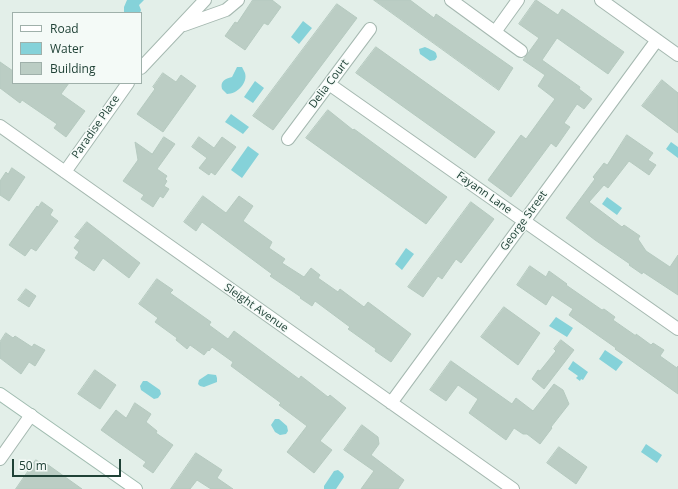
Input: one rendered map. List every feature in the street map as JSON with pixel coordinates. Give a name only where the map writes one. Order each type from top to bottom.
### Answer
[{"type":"street","points":[[142,67],[205,0]]},
{"type":"street","points":[[181,26],[226,10],[238,0]]},
{"type":"street","points":[[451,0],[521,51]]},
{"type":"street","points":[[496,32],[518,0]]},
{"type":"street","points":[[601,0],[678,55]]},
{"type":"street","name":"Delia Court","points":[[288,139],[370,29]]},
{"type":"street","name":"George Street","points":[[391,403],[657,40]]},
{"type":"street","name":"Paradise Place","points":[[65,172],[127,84]]},
{"type":"street","name":"Fayann Lane","points":[[329,84],[678,329]]},
{"type":"street","name":"Sleight Avenue","points":[[0,126],[513,489]]},
{"type":"street","points":[[0,394],[136,489]]},
{"type":"street","points":[[0,459],[31,415]]},
{"type":"water","points":[[127,0],[144,0],[139,5],[140,12],[124,12],[124,7]]},
{"type":"water","points":[[303,21],[312,28],[299,44],[291,37]]},
{"type":"water","points":[[425,47],[436,53],[437,57],[435,60],[430,61],[420,54],[419,49]]},
{"type":"water","points":[[237,67],[242,67],[245,73],[245,80],[238,90],[231,94],[227,94],[222,89],[222,82],[232,77]]},
{"type":"water","points":[[255,81],[264,88],[253,103],[244,97]]},
{"type":"water","points":[[231,114],[249,127],[243,134],[225,122]]},
{"type":"water","points":[[671,142],[678,147],[678,158],[666,149]]},
{"type":"water","points":[[248,146],[259,154],[242,178],[231,170]]},
{"type":"water","points":[[607,197],[622,208],[617,215],[602,204]]},
{"type":"water","points":[[406,248],[414,254],[402,270],[395,264]]},
{"type":"water","points":[[556,317],[573,328],[567,337],[549,326]]},
{"type":"water","points":[[605,350],[623,362],[616,371],[599,359]]},
{"type":"water","points":[[573,361],[588,372],[583,380],[581,379],[580,381],[576,378],[578,376],[568,369]]},
{"type":"water","points":[[208,374],[216,375],[217,382],[204,387],[200,386],[198,384],[199,380]]},
{"type":"water","points":[[143,381],[147,381],[160,390],[161,394],[158,398],[154,399],[141,390],[140,386]]},
{"type":"water","points":[[275,419],[279,419],[287,426],[288,431],[286,434],[280,435],[275,432],[271,425]]},
{"type":"water","points":[[646,444],[662,455],[657,463],[641,452]]},
{"type":"water","points":[[338,470],[344,477],[336,489],[324,489],[324,486],[334,471]]},
{"type":"building","points":[[253,0],[272,0],[281,7],[268,25],[264,23],[245,50],[225,36],[235,22],[237,23]]},
{"type":"building","points":[[374,0],[410,0],[434,18],[436,14],[513,68],[499,90]]},
{"type":"building","points":[[536,0],[558,15],[562,9],[624,52],[608,74],[557,38],[542,60],[580,87],[579,89],[592,99],[584,109],[577,104],[564,123],[570,127],[556,147],[551,143],[511,197],[488,180],[521,135],[526,139],[555,99],[538,86],[545,75],[523,60],[539,38],[519,24]]},
{"type":"building","points":[[337,4],[357,18],[273,130],[253,116]]},
{"type":"building","points":[[376,47],[495,132],[475,158],[356,73]]},
{"type":"building","points":[[0,62],[12,70],[12,84],[68,84],[61,94],[85,111],[66,137],[54,128],[57,124],[22,100],[20,103],[0,88]]},
{"type":"building","points":[[163,73],[176,82],[181,75],[196,86],[163,132],[137,114],[155,89],[153,87]]},
{"type":"building","points":[[662,80],[678,93],[678,133],[642,106]]},
{"type":"building","points":[[328,110],[353,130],[354,129],[447,197],[426,224],[306,138]]},
{"type":"building","points":[[627,135],[653,153],[648,160],[656,165],[649,175],[629,161],[608,188],[604,185],[589,202],[622,227],[624,225],[640,236],[638,239],[646,251],[670,267],[678,255],[678,295],[643,272],[642,274],[566,218],[595,179],[593,177],[604,163],[607,165]]},
{"type":"building","points":[[164,137],[175,144],[157,169],[167,176],[165,179],[167,181],[164,186],[169,189],[163,198],[160,196],[153,207],[141,199],[144,195],[123,181],[138,160],[135,142],[152,154]]},
{"type":"building","points":[[199,137],[214,148],[222,137],[236,147],[215,175],[211,172],[209,175],[199,168],[207,158],[192,147]]},
{"type":"building","points":[[12,168],[25,177],[9,201],[0,195],[0,181],[6,172],[8,174]]},
{"type":"building","points":[[203,196],[226,213],[239,196],[253,206],[243,221],[272,242],[269,248],[285,259],[282,263],[304,277],[311,268],[320,275],[318,278],[338,292],[340,289],[364,307],[368,302],[411,334],[391,362],[348,329],[350,327],[315,301],[312,306],[300,298],[301,297],[270,276],[272,274],[202,222],[196,231],[184,222]]},
{"type":"building","points":[[42,202],[53,210],[50,215],[58,221],[36,251],[31,248],[25,256],[9,245],[37,206],[38,207]]},
{"type":"building","points":[[471,202],[494,219],[461,263],[456,259],[442,279],[438,276],[423,297],[408,287]]},
{"type":"building","points":[[87,222],[140,263],[129,278],[103,258],[94,271],[75,258],[79,252],[74,248],[80,240],[75,237]]},
{"type":"building","points":[[530,266],[546,277],[549,271],[567,284],[566,285],[602,310],[604,309],[615,317],[613,320],[636,336],[636,334],[651,345],[653,343],[664,350],[660,356],[677,368],[678,366],[678,394],[569,315],[573,309],[552,295],[546,305],[517,285]]},
{"type":"building","points":[[157,279],[173,290],[170,293],[211,322],[209,325],[228,339],[234,331],[299,379],[301,376],[328,397],[330,395],[346,408],[320,441],[332,450],[314,473],[287,452],[307,426],[279,405],[281,403],[231,366],[233,362],[212,347],[204,355],[190,345],[187,349],[176,340],[177,338],[155,322],[158,318],[139,304]]},
{"type":"building","points":[[26,289],[36,296],[29,307],[18,300]]},
{"type":"building","points":[[504,307],[540,333],[518,365],[481,337]]},
{"type":"building","points":[[6,333],[13,338],[15,336],[32,347],[34,344],[45,350],[35,366],[29,362],[21,374],[0,358],[0,342]]},
{"type":"building","points":[[561,340],[574,350],[544,389],[532,379],[538,370],[540,371],[556,351],[554,349]]},
{"type":"building","points":[[451,361],[512,404],[516,398],[533,411],[554,384],[563,390],[569,404],[540,444],[527,434],[523,434],[514,428],[506,440],[469,413],[478,399],[458,385],[446,401],[430,390]]},
{"type":"building","points":[[95,370],[116,385],[100,409],[78,394]]},
{"type":"building","points":[[135,403],[151,414],[146,422],[157,431],[156,433],[173,445],[153,473],[143,466],[146,462],[101,430],[116,410],[126,418]]},
{"type":"building","points":[[362,425],[378,437],[379,444],[371,455],[404,480],[398,489],[361,489],[374,471],[344,450]]},
{"type":"building","points":[[559,447],[587,467],[576,484],[547,463]]},
{"type":"building","points":[[196,453],[222,470],[217,478],[233,489],[211,489],[197,480],[190,489],[171,489]]},
{"type":"building","points":[[36,460],[41,463],[44,462],[82,489],[16,489]]}]
